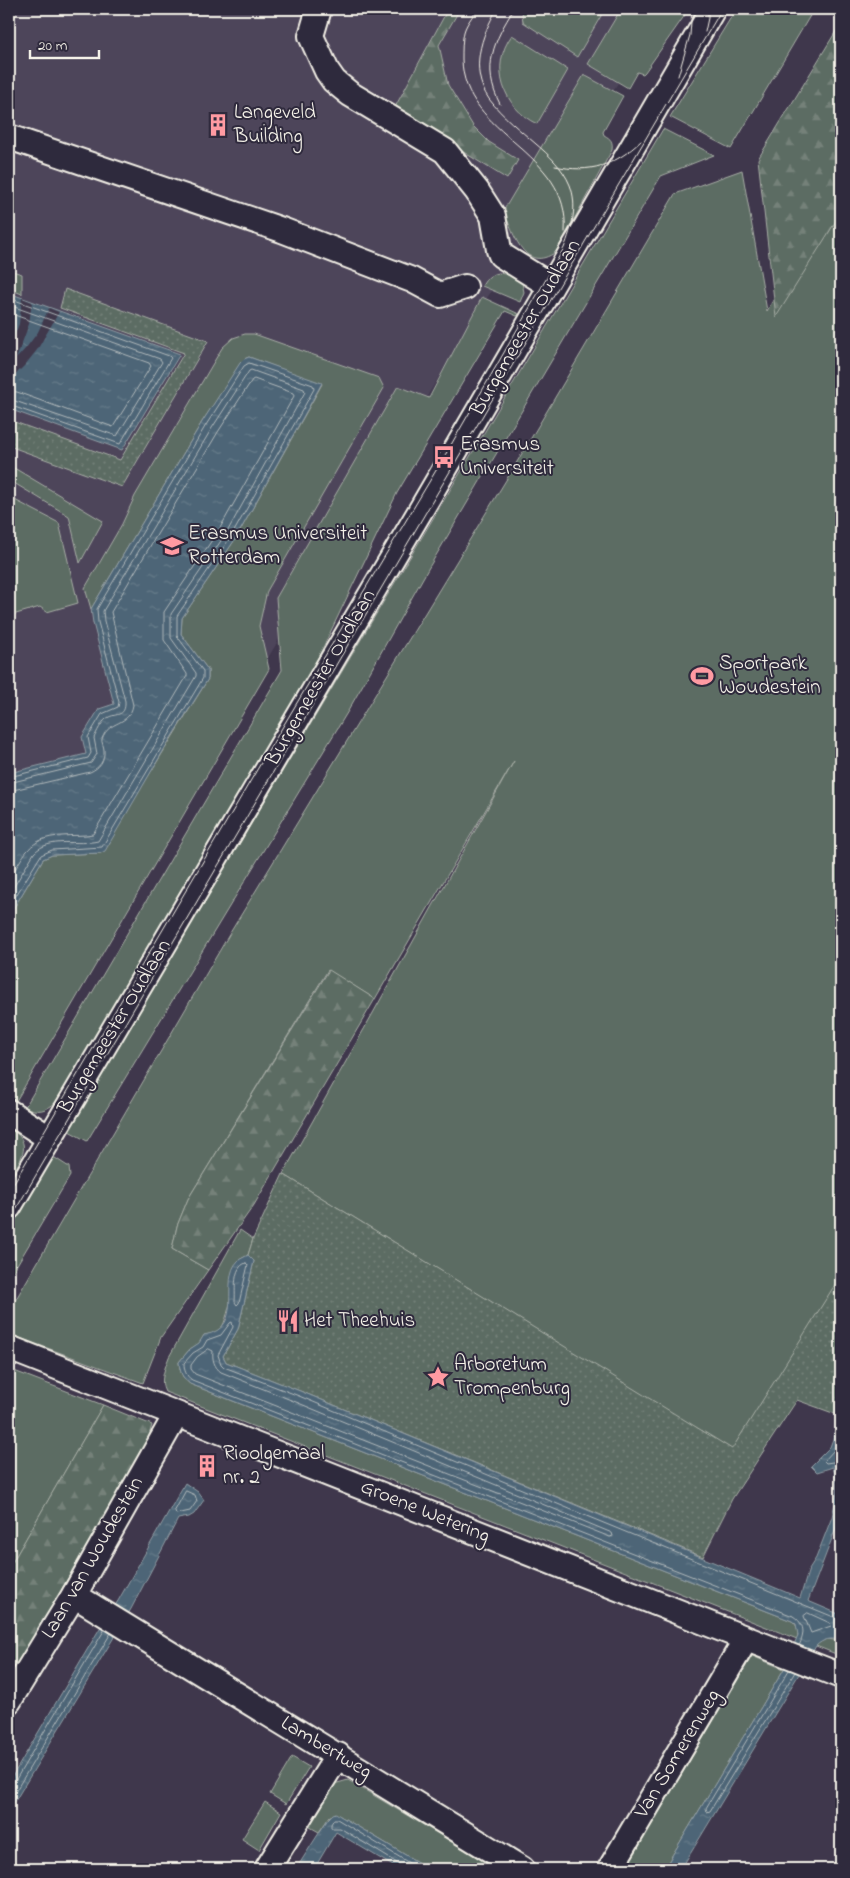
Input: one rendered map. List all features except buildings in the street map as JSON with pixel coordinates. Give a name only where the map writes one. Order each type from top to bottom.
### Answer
[{"type":"street","points":[[319,9],[311,36],[327,71],[334,81],[350,94],[444,151],[477,191],[493,216],[498,250],[501,255],[551,286]]},
{"type":"street","name":"Burgemeester Oudlaan","points":[[9,1207],[713,12]]},
{"type":"street","points":[[9,137],[282,230],[412,280],[440,295],[465,287]]},
{"type":"street","points":[[11,1114],[50,1138]]},
{"type":"street","name":"Groene Wetering","points":[[9,1348],[841,1676]]},
{"type":"street","name":"Laan van Woudestein","points":[[9,1701],[74,1595],[176,1415]]},
{"type":"street","name":"Lambertweg","points":[[74,1595],[522,1869]]},
{"type":"street","name":"Van Somerenweg","points":[[610,1869],[746,1639]]},
{"type":"street","points":[[267,1869],[338,1755]]},
{"type":"shaded area","name":"Erasmus Universiteit Rotterdam","points":[[9,9],[663,9],[9,1083]]},
{"type":"green space","points":[[448,9],[460,9],[439,45],[448,85],[473,126],[489,142],[518,160],[507,179],[394,109]]},
{"type":"green space","points":[[525,9],[605,9],[577,57],[523,22],[522,14]]},
{"type":"green space","points":[[621,9],[686,9],[685,15],[645,72],[643,74],[637,72],[628,88],[588,64]]},
{"type":"green space","points":[[738,9],[814,9],[731,149],[670,117]]},
{"type":"green space","points":[[841,23],[841,213],[776,317],[758,159]]},
{"type":"green space","points":[[512,35],[568,70],[537,124],[525,117],[516,108],[508,97],[503,85],[501,60],[505,47]]},
{"type":"green space","points":[[584,75],[623,96],[603,132],[611,141],[612,150],[556,252],[545,258],[536,258],[528,255],[516,240],[504,212],[505,208]]},
{"type":"green space","points":[[663,129],[714,155],[661,176],[428,569],[348,711],[87,1141],[69,1131],[481,438]]},
{"type":"green space","name":"Sportpark Woudestein","points":[[742,170],[767,311],[841,179],[841,1279],[732,1450],[283,1174],[514,761],[375,999],[328,970],[188,1199],[177,1226],[172,1249],[208,1270],[161,1337],[143,1383],[9,1334],[9,1311],[230,933],[514,467],[675,194]]},
{"type":"green space","points":[[9,270],[22,274],[22,294],[9,289]]},
{"type":"green space","points":[[499,273],[510,275],[522,283],[524,292],[520,302],[482,286],[489,277]]},
{"type":"green space","points":[[65,289],[208,341],[122,487],[9,446],[9,420],[120,460],[184,353],[60,308]]},
{"type":"green space","points":[[482,297],[519,314],[517,316],[505,311],[397,493],[317,660],[56,1102],[42,1110],[25,1107],[282,670],[276,598],[398,386],[429,398]]},
{"type":"green space","points":[[245,334],[254,334],[379,378],[384,388],[267,591],[259,626],[269,669],[16,1101],[9,1097],[9,916],[43,859],[52,855],[101,853],[208,679],[208,670],[181,634],[182,618],[236,538],[322,384],[249,357],[244,359],[202,422],[91,609],[85,588],[122,524],[135,496],[222,348],[233,338]]},
{"type":"green space","points":[[9,465],[103,521],[80,563],[69,516],[9,480]]},
{"type":"green space","points":[[9,497],[59,523],[78,603],[47,612],[40,607],[9,616],[9,537],[15,526],[9,522]]},
{"type":"green space","points":[[329,970],[375,999],[254,1205],[208,1270],[172,1249],[177,1226],[188,1199]]},
{"type":"green space","points":[[9,1131],[19,1135],[23,1142],[23,1153],[9,1179]]},
{"type":"green space","points":[[52,1158],[69,1167],[70,1176],[9,1278],[9,1231]]},
{"type":"green space","name":"Arboretum Trompenburg","points":[[283,1174],[732,1449],[841,1275],[841,1416],[797,1400],[732,1499],[703,1557],[226,1362],[223,1356],[238,1329],[254,1261],[248,1255],[253,1239]]},
{"type":"green space","points":[[240,1230],[253,1239],[248,1255],[239,1260],[229,1309],[223,1326],[217,1332],[204,1335],[200,1343],[190,1349],[179,1362],[182,1375],[190,1384],[792,1621],[798,1629],[797,1639],[165,1392],[163,1388],[164,1370],[169,1357]]},
{"type":"green space","points":[[9,1369],[103,1405],[9,1568]]},
{"type":"green space","points":[[103,1405],[152,1425],[147,1442],[9,1680],[9,1568]]},
{"type":"green space","points":[[827,1639],[841,1641],[841,1656],[816,1646]]},
{"type":"green space","points":[[752,1656],[784,1669],[664,1869],[625,1869]]},
{"type":"green space","points":[[292,1757],[309,1767],[286,1804],[270,1794]]},
{"type":"green space","points":[[348,1780],[497,1869],[429,1869],[340,1816],[330,1816],[319,1832],[310,1827],[334,1784]]},
{"type":"green space","points":[[265,1802],[281,1812],[259,1850],[242,1839]]},
{"type":"water","points":[[9,293],[180,354],[122,450],[9,409]]},
{"type":"water","points":[[249,357],[322,383],[236,538],[182,618],[181,634],[208,670],[208,679],[169,741],[105,851],[101,853],[52,855],[43,859],[9,916],[9,773],[86,754],[82,737],[99,709],[114,704],[91,609],[202,422],[240,363]]},
{"type":"water","points":[[248,1255],[254,1261],[238,1329],[223,1356],[226,1362],[800,1598],[809,1569],[816,1558],[832,1517],[837,1493],[837,1482],[833,1467],[817,1472],[811,1466],[830,1447],[841,1418],[841,1515],[808,1601],[841,1615],[841,1641],[828,1639],[816,1646],[681,1869],[664,1869],[784,1669],[798,1635],[796,1624],[190,1384],[182,1375],[179,1362],[190,1349],[199,1343],[204,1335],[217,1331],[225,1323],[230,1302],[230,1280],[233,1269],[240,1259]]},
{"type":"water","points":[[185,1483],[198,1492],[204,1500],[194,1514],[178,1519],[131,1609],[9,1811],[9,1782],[118,1601]]},
{"type":"water","points":[[336,1813],[429,1869],[398,1869],[336,1832],[314,1869],[296,1869],[328,1819]]},
{"type":"pier","points":[[22,298],[32,302],[29,324],[16,359],[38,332],[49,308],[59,312],[37,350],[9,381],[9,350],[19,324]]},
{"type":"tram line","points":[[477,9],[466,26],[463,38],[462,59],[467,85],[479,107],[535,161],[552,181],[562,204],[565,232]]},
{"type":"tram line","points":[[9,1191],[444,457],[564,248],[572,225],[574,209],[574,201],[567,179],[551,157],[511,123],[494,105],[483,88],[480,76],[479,53],[486,30],[497,9]]},
{"type":"tram line","points":[[500,104],[491,78],[492,55],[501,32],[514,9]]},
{"type":"tram line","points":[[678,76],[690,35],[692,9]]},
{"type":"tram line","points":[[705,32],[708,9]]},
{"type":"tram line","points":[[9,1221],[722,9]]},
{"type":"tram line","points":[[555,166],[580,169],[602,166],[622,156],[641,141]]},
{"type":"place","name":"Langeveld Building","points":[[218,125]]},
{"type":"place","name":"Erasmus Universiteit","points":[[444,457]]},
{"type":"place","name":"Erasmus Universiteit Rotterdam","points":[[172,546]]},
{"type":"place","name":"Sportpark Woudestein","points":[[702,676]]},
{"type":"place","name":"Het Theehuis","points":[[288,1321]]},
{"type":"place","name":"Arboretum Trompenburg","points":[[438,1377]]},
{"type":"place","name":"Rioolgemaal nr. 2","points":[[207,1466]]}]
